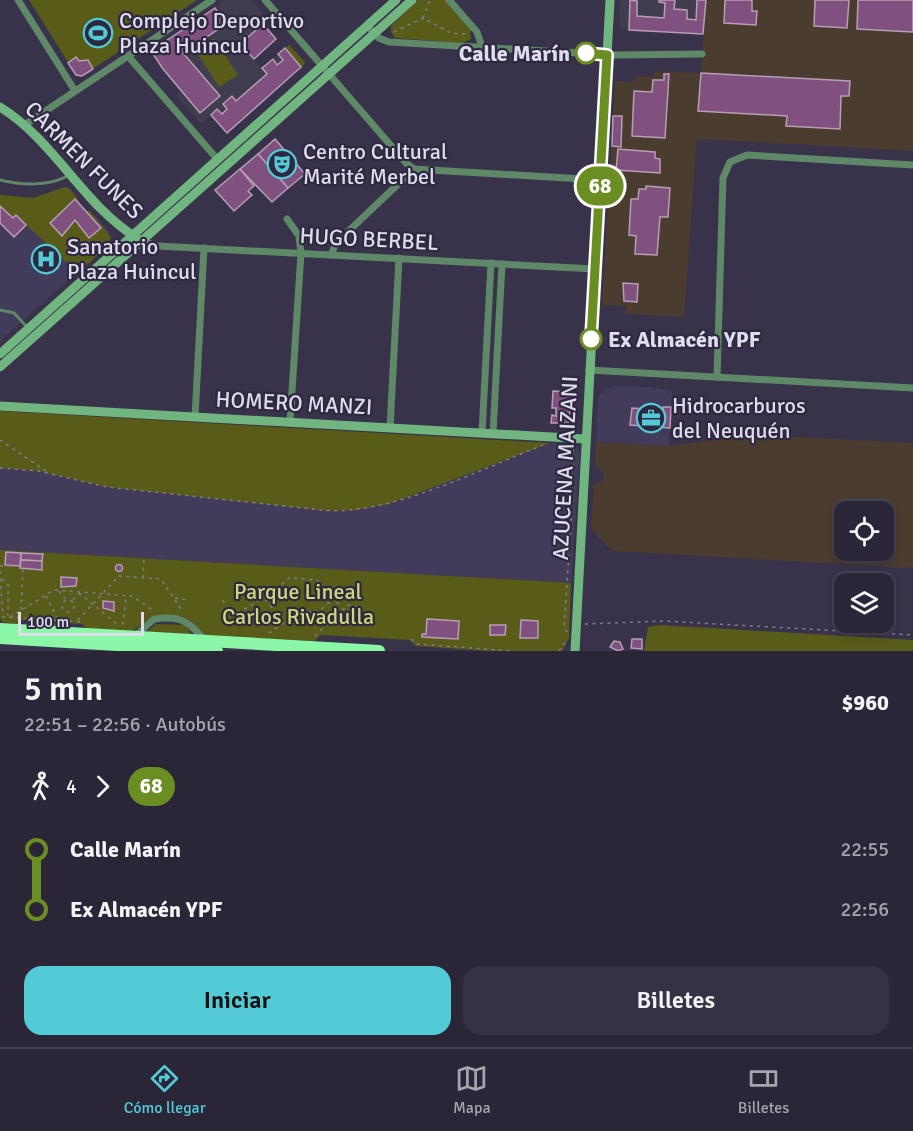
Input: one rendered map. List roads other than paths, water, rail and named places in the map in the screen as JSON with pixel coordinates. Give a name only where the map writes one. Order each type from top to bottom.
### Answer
[{"type":"highway","points":[[0,628],[41,641],[134,637],[217,651]]},
{"type":"highway","points":[[0,638],[179,646],[206,641],[379,651]]},
{"type":"main road","points":[[371,30],[396,0]]},
{"type":"main road","points":[[0,367],[32,332],[137,238],[371,30],[412,0]]},
{"type":"main road","name":"AZUCENA MAIZANI","points":[[575,651],[610,0]]},
{"type":"main road","points":[[137,238],[218,160],[326,70]]},
{"type":"main road","name":"CARMEN FUNES","points":[[0,107],[26,124],[112,220],[137,238]]},
{"type":"main road","points":[[0,354],[32,332]]},
{"type":"main road","name":"HOMERO MANZI","points":[[0,406],[586,439]]},
{"type":"street","points":[[18,0],[75,91]]},
{"type":"street","points":[[26,124],[212,0]]},
{"type":"street","points":[[265,0],[406,163],[414,169],[600,180]]},
{"type":"street","points":[[449,0],[477,32],[482,47]]},
{"type":"street","points":[[371,30],[389,42],[607,55],[702,54]]},
{"type":"street","points":[[128,56],[218,160]]},
{"type":"street","points":[[717,377],[723,178],[730,162],[747,155],[913,165]]},
{"type":"street","points":[[331,255],[336,243],[414,169]]},
{"type":"street","points":[[287,219],[299,236],[301,253],[290,422]]},
{"type":"street","name":"HUGO BERBEL","points":[[137,238],[154,245],[595,269]]},
{"type":"street","points":[[195,417],[204,248]]},
{"type":"street","points":[[390,428],[399,258]]},
{"type":"street","points":[[482,433],[491,263]]},
{"type":"street","points":[[493,433],[502,264]]},
{"type":"street","points":[[589,370],[913,388]]},
{"type":"street","points":[[134,637],[154,619],[181,619],[187,621],[206,641]]},
{"type":"lane","points":[[0,180],[43,182],[60,180],[71,173]]},
{"type":"lane","points":[[0,310],[14,312],[32,332]]},
{"type":"place","name":"Complejo Deportivo Plaza Huincul","points":[[98,33]]},
{"type":"place","name":"Calle Marín","points":[[586,53]]},
{"type":"place","name":"Centro Cultural Marité Merbel","points":[[282,164]]},
{"type":"place","name":"Sanatorio Plaza Huincul","points":[[46,259]]},
{"type":"place","name":"Ex Almacén YPF","points":[[591,339]]},
{"type":"place","name":"Hidrocarburos del Neuquén","points":[[651,418]]},
{"type":"park label","name":"Parque Lineal Carlos Rivadulla","points":[[298,604]]}]
